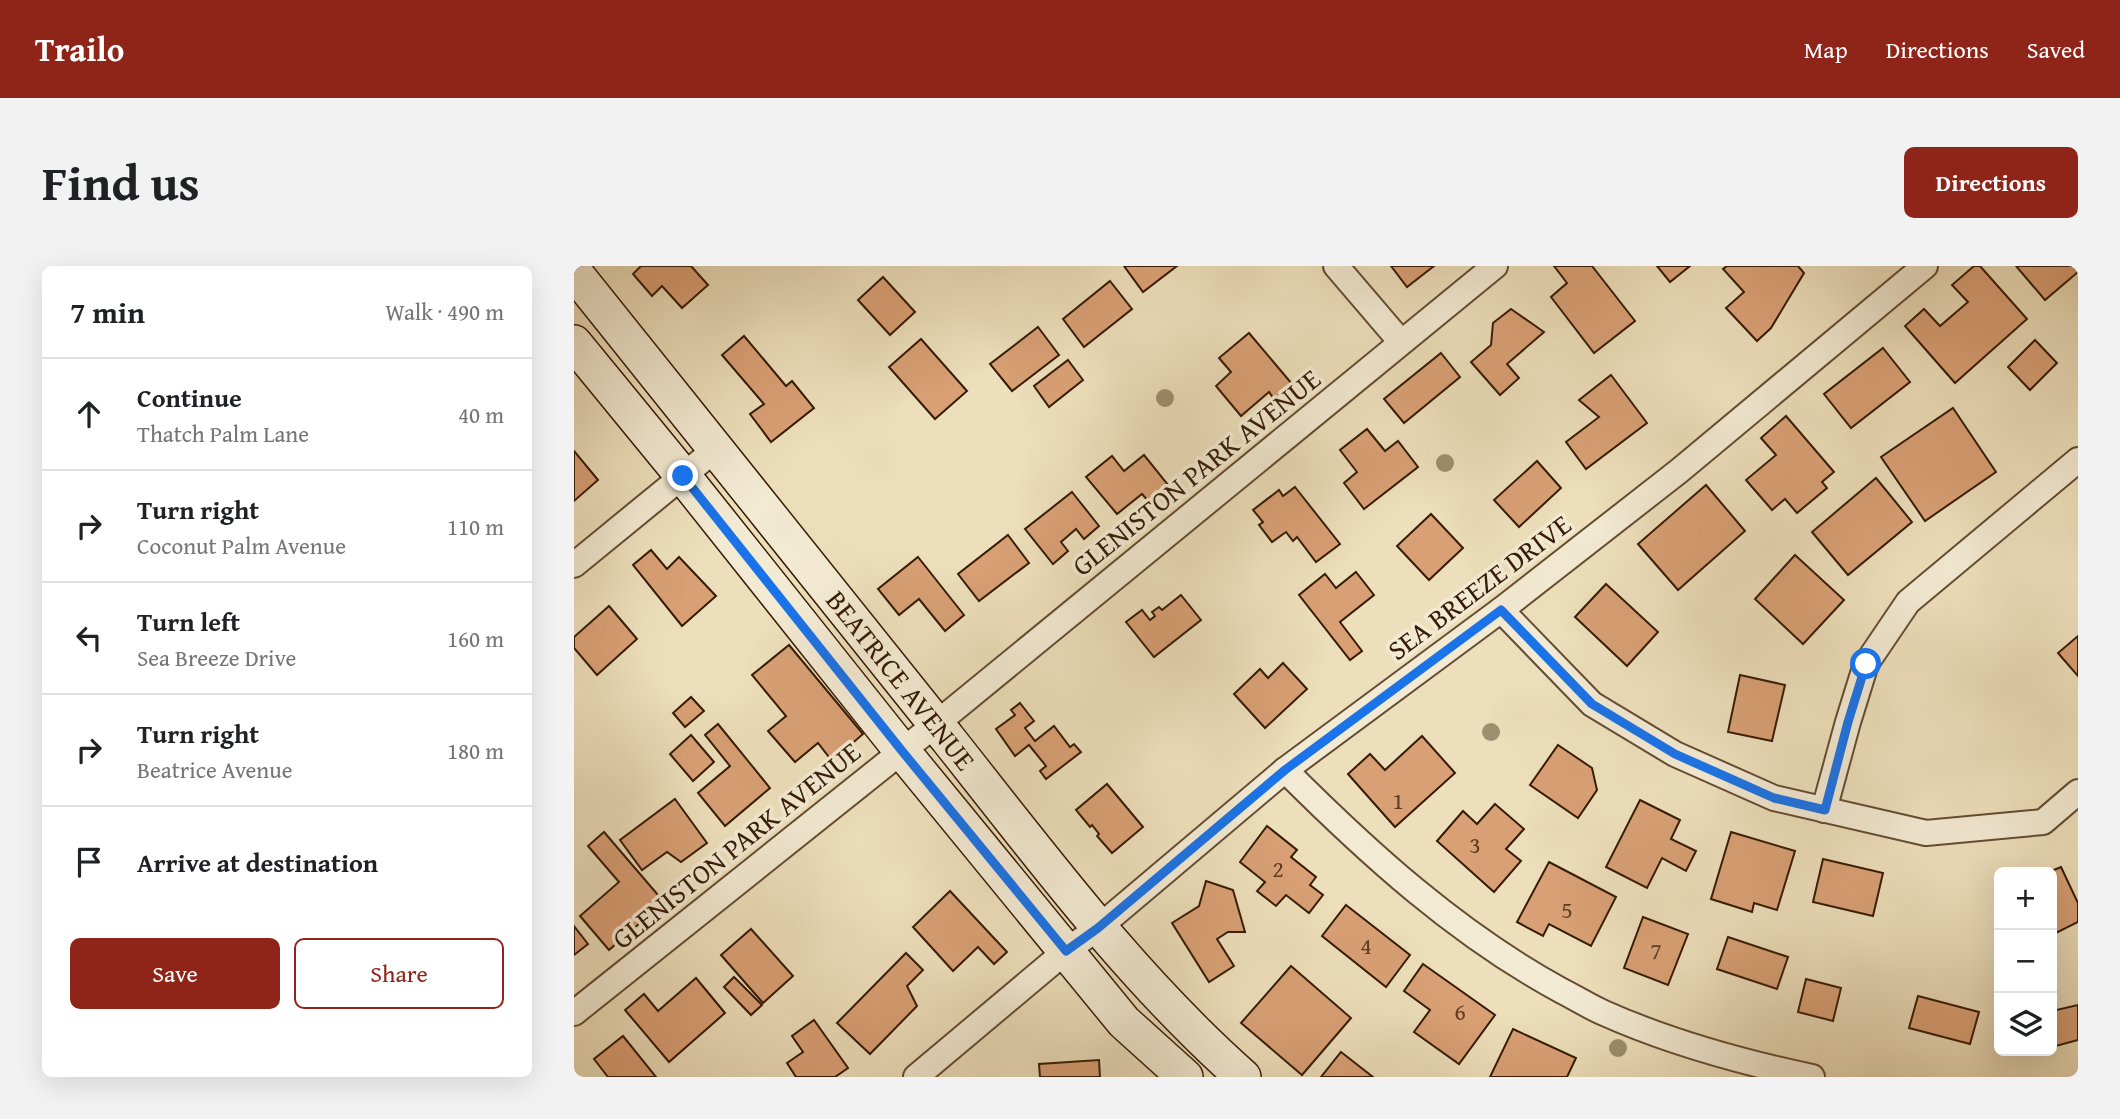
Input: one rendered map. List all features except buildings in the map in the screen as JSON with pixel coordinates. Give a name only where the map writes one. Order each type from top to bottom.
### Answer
[{"type":"main road","name":"BEATRICE AVENUE","points":[[574,272],[1098,928],[1200,1039],[1243,1077]]},
{"type":"main road","name":"BEATRICE AVENUE","points":[[574,343],[1124,1022],[1185,1077]]},
{"type":"street","points":[[1336,266],[1401,342]]},
{"type":"street","name":"GLENISTON PARK AVENUE","points":[[574,1013],[936,724],[1495,266]]},
{"type":"street","name":"SEA BREEZE DRIVE","points":[[916,1077],[1285,770],[1501,610],[1679,471],[1925,266]]},
{"type":"street","points":[[574,565],[717,448]]},
{"type":"street","points":[[1825,810],[1866,664],[1908,602],[2078,460]]},
{"type":"street","points":[[1501,610],[1592,704],[1675,754],[1774,798],[1926,833],[2043,822],[2078,792]]},
{"type":"street","points":[[1285,770],[1335,820],[1415,891],[1470,934],[1535,976],[1602,1013],[1682,1044],[1755,1065],[1812,1077]]},
{"type":"route","points":[[683,476],[902,751],[1066,951],[1098,928],[1285,770],[1501,610],[1592,704],[1675,754],[1774,798],[1825,810],[1866,664]]}]
